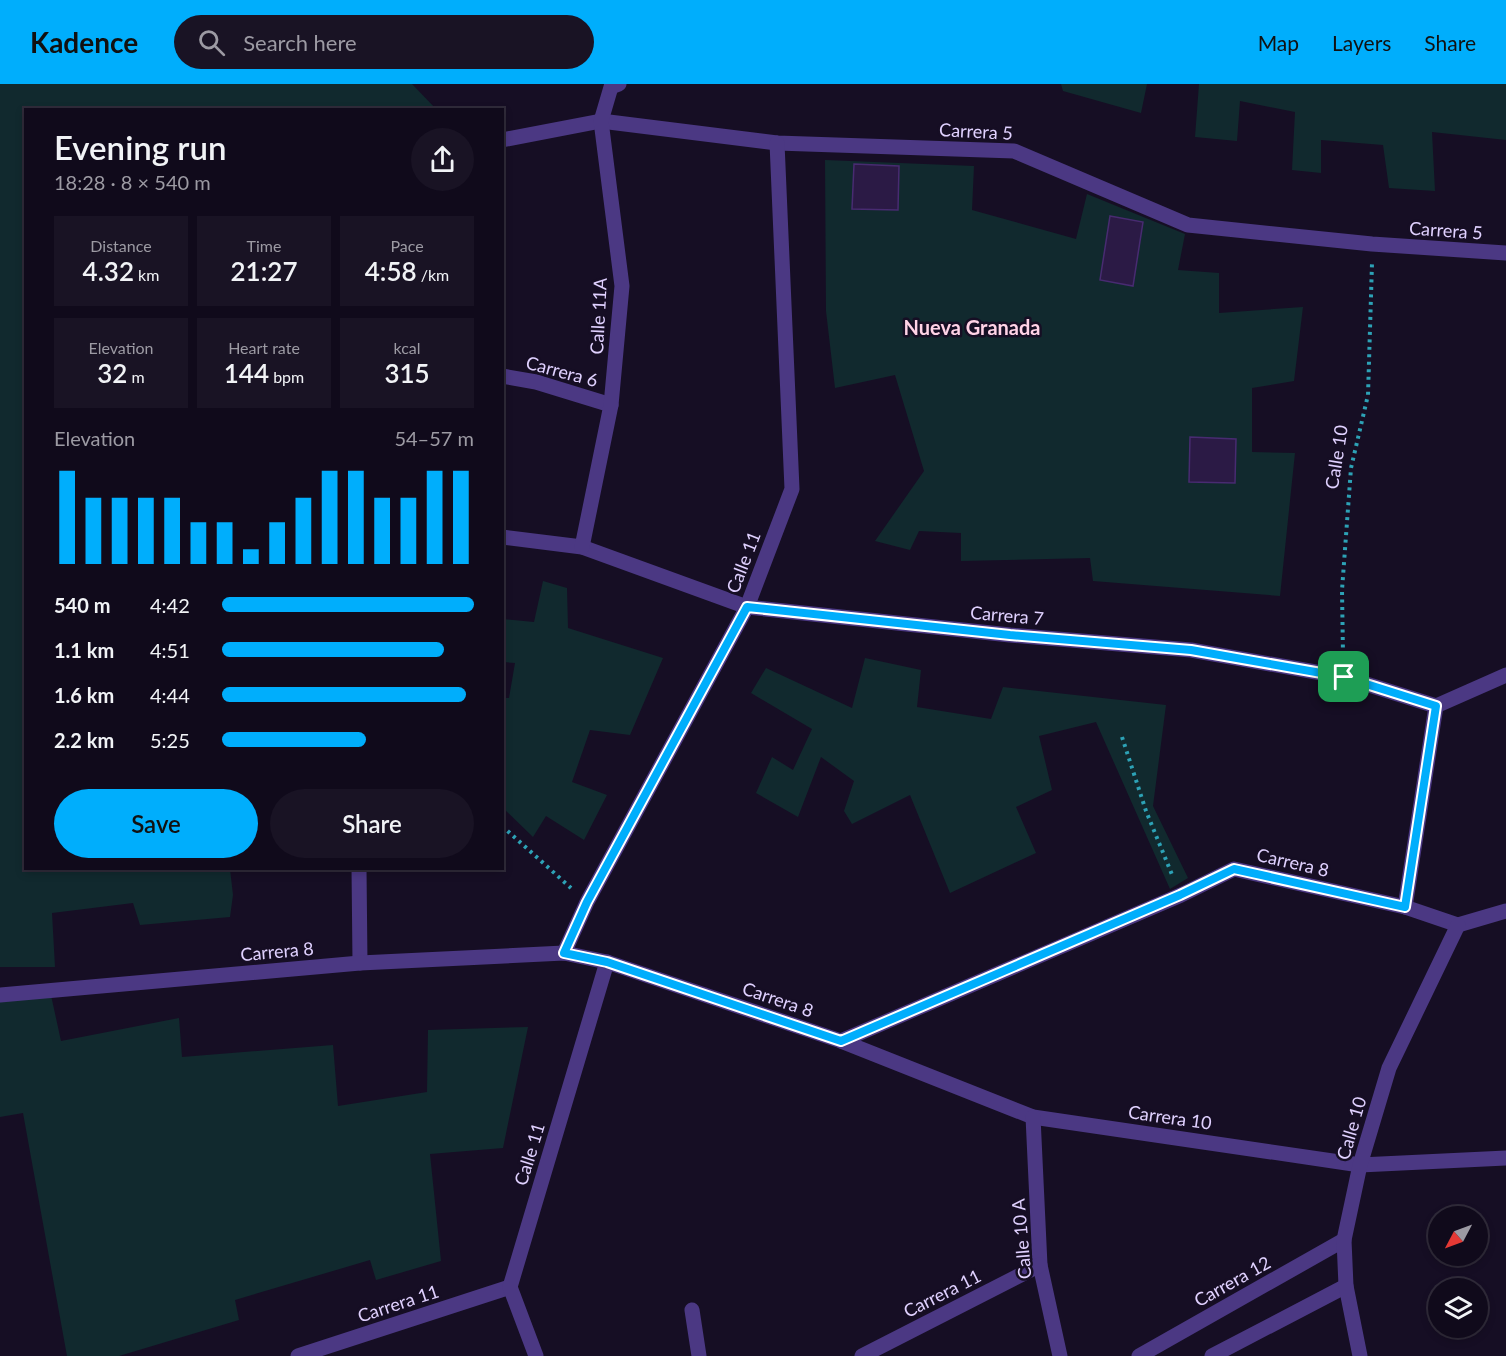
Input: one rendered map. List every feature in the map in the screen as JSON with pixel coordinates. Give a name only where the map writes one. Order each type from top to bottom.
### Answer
[{"type":"street","name":"Calle 11A","points":[[582,547],[612,405],[622,286],[601,121],[615,86]]},
{"type":"street","name":"Carrera 5","points":[[504,140],[601,121],[777,143],[1014,151],[1188,225],[1372,244],[1506,253]]},
{"type":"street","name":"Calle 11","points":[[564,953],[587,902],[747,607],[792,489],[777,143]]},
{"type":"street","name":"Carrera 6","points":[[504,376],[536,382],[612,405]]},
{"type":"street","name":"Carrera 7","points":[[504,537],[582,547],[747,607],[1010,635],[1191,650],[1344,677],[1436,706]]},
{"type":"street","points":[[1405,907],[1436,706],[1506,675]]},
{"type":"street","name":"Carrera 8","points":[[0,995],[360,963],[564,953],[607,962],[841,1041],[1180,895],[1234,869],[1405,907],[1458,925]]},
{"type":"street","points":[[359,870],[360,963]]},
{"type":"street","points":[[1458,925],[1506,910]]},
{"type":"street","name":"Calle 10","points":[[1360,1356],[1346,1286],[1344,1240],[1360,1165],[1389,1068],[1458,925]]},
{"type":"street","name":"Calle 11","points":[[510,1287],[607,962]]},
{"type":"street","name":"Carrera 10","points":[[841,1041],[1033,1117],[1360,1165],[1506,1158]]},
{"type":"street","name":"Calle 10 A","points":[[1033,1117],[1040,1265],[1060,1356]]},
{"type":"street","name":"Carrera 12","points":[[1139,1356],[1344,1240]]},
{"type":"street","name":"Carrera 11","points":[[862,1356],[1040,1265]]},
{"type":"street","points":[[1212,1356],[1346,1286]]},
{"type":"street","points":[[510,1287],[536,1356]]},
{"type":"street","name":"Carrera 11","points":[[298,1356],[510,1287]]},
{"type":"street","points":[[692,1310],[699,1356]]},
{"type":"path","name":"Calle 10","points":[[1344,677],[1342,590],[1351,468],[1368,394],[1372,244]]},
{"type":"path","points":[[1122,736],[1146,811],[1180,895]]},
{"type":"path","points":[[504,828],[587,902]]},
{"type":"green space","points":[[0,84],[412,84],[435,108],[24,108],[24,870],[230,870],[233,895],[230,917],[140,925],[133,903],[52,913],[55,967],[0,967]]},
{"type":"green space","points":[[1061,84],[1147,84],[1141,113],[1063,91]]},
{"type":"green space","points":[[1199,84],[1506,84],[1506,140],[1432,132],[1435,191],[1389,188],[1383,145],[1321,140],[1321,173],[1292,170],[1295,112],[1240,101],[1237,141],[1195,137]]},
{"type":"green space","points":[[825,160],[974,166],[972,210],[1076,239],[1087,194],[1185,234],[1178,270],[1219,273],[1219,313],[1303,307],[1294,381],[1252,388],[1252,452],[1295,453],[1280,596],[1093,581],[1090,558],[961,561],[961,533],[919,531],[910,550],[875,541],[924,471],[895,375],[835,388],[826,311]]},
{"type":"green space","points":[[543,581],[567,588],[568,628],[663,658],[630,735],[590,730],[572,782],[607,795],[584,840],[546,816],[533,837],[504,809],[504,698],[509,698],[515,663],[504,662],[504,619],[534,622]]},
{"type":"green space","points":[[865,658],[921,670],[917,707],[991,719],[1003,687],[1166,705],[1153,806],[1188,878],[1170,889],[1096,722],[1039,736],[1052,790],[1016,807],[1036,853],[950,893],[910,795],[852,824],[844,811],[854,781],[821,757],[798,817],[756,793],[772,757],[793,770],[812,729],[751,693],[766,668],[852,708]]},
{"type":"green space","points":[[49,986],[61,1041],[179,1018],[182,1057],[333,1045],[338,1106],[427,1092],[428,1030],[528,1027],[503,1148],[430,1154],[441,1261],[376,1280],[370,1260],[235,1300],[239,1320],[119,1356],[67,1356],[23,1113],[0,1117],[0,988]]},
{"type":"building","points":[[854,164],[899,166],[898,210],[852,209]]},
{"type":"building","points":[[1110,216],[1143,222],[1133,286],[1100,280]]},
{"type":"building","points":[[1190,437],[1236,439],[1235,483],[1189,482]]},
{"type":"district","name":"Nueva Granada","points":[[972,327]]},
{"type":"route","points":[[747,607],[1010,635],[1191,650],[1344,677],[1436,706],[1405,907],[1234,869],[1180,895],[841,1041],[607,962],[564,953],[587,902],[747,607]]}]
